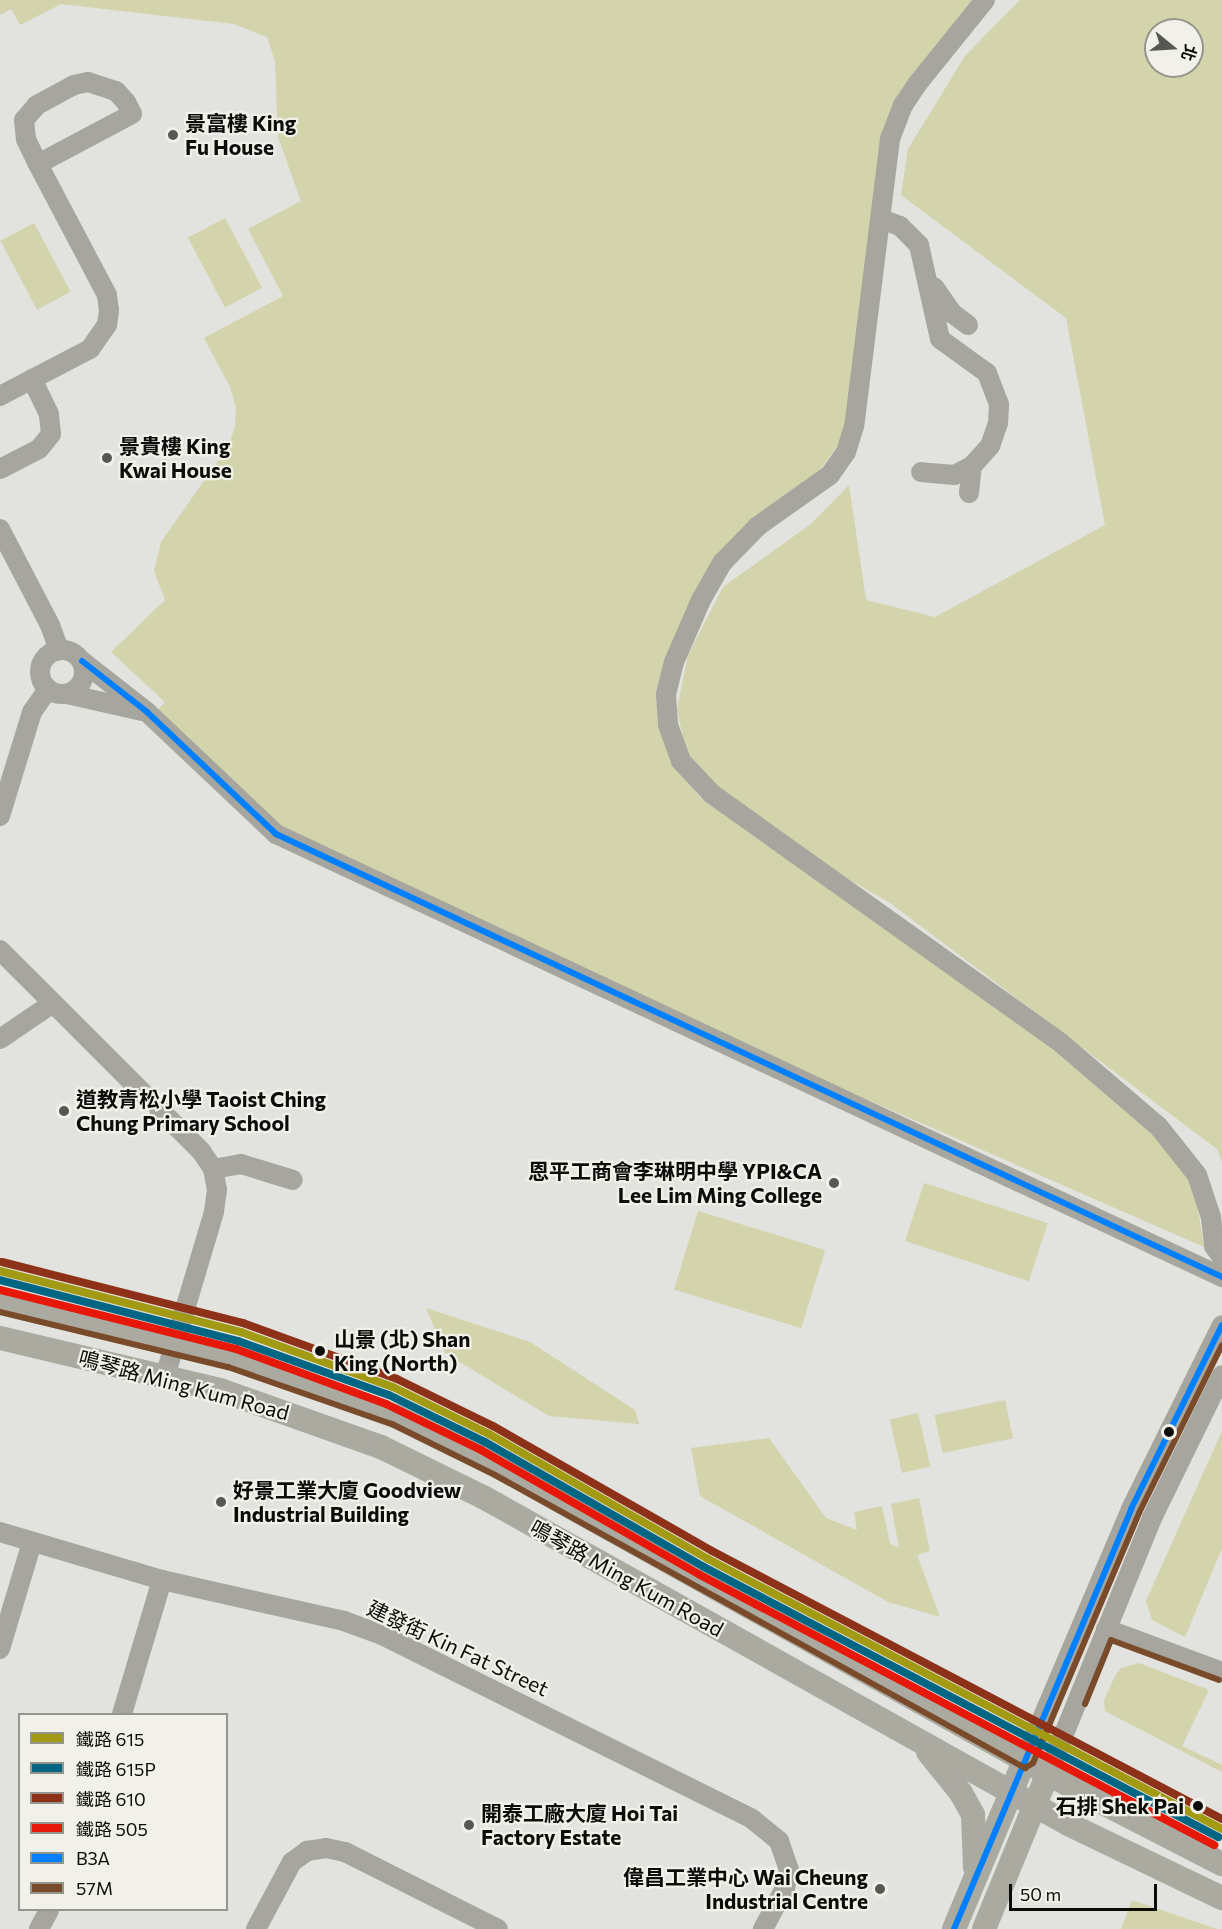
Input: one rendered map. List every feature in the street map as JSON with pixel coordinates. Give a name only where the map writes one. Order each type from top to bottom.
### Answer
[{"type":"main road","name":"鳴琴路 Ming Kum Road","points":[[0,1303],[175,1343],[320,1386],[447,1440],[1048,1773],[1222,1864]]},
{"type":"main road","name":"鳴琴路 Ming Kum Road","points":[[0,1338],[165,1376],[296,1414],[432,1471],[920,1743],[1035,1805],[1222,1898]]},
{"type":"main road","points":[[920,1743],[961,1793],[973,1815],[975,1880]]},
{"type":"main road","points":[[954,1929],[1025,1760]]},
{"type":"main road","points":[[984,1929],[1048,1773]]},
{"type":"street","points":[[985,0],[903,105],[890,139],[849,445],[836,470],[758,526],[730,554],[714,577],[670,675],[666,705],[672,742],[686,768],[712,794],[1061,1042],[1159,1127],[1197,1175],[1208,1202],[1214,1246],[1222,1257]]},
{"type":"street","points":[[0,396],[90,349],[104,332],[109,310],[107,295],[38,164],[22,130],[24,120],[37,105],[74,85],[88,82],[116,91],[126,102],[132,114],[38,164]]},
{"type":"street","points":[[881,219],[909,232],[924,256],[940,339],[987,373],[999,405],[998,423],[990,446],[972,466],[954,475],[921,472]]},
{"type":"street","points":[[930,279],[945,306],[968,326]]},
{"type":"street","points":[[0,469],[39,449],[51,434],[50,414],[32,380]]},
{"type":"street","points":[[969,494],[972,466]]},
{"type":"street","points":[[0,529],[50,625],[58,650]]},
{"type":"street","points":[[147,712],[57,692],[40,670],[46,657],[58,650],[68,650],[147,712],[276,834],[1222,1277]]},
{"type":"street","points":[[2,803],[32,712],[57,692],[84,678],[82,661]]},
{"type":"street","points":[[0,950],[201,1151],[213,1169],[217,1201],[165,1376]]},
{"type":"street","points":[[0,1039],[53,1003]]},
{"type":"street","points":[[213,1169],[241,1164],[293,1180]]},
{"type":"street","points":[[1025,1760],[1135,1498],[1222,1324]]},
{"type":"street","points":[[1048,1773],[1152,1518],[1222,1375]]},
{"type":"street","name":"建發街 Kin Fat Street","points":[[0,1532],[162,1580],[344,1621],[382,1635],[762,1825],[784,1850],[789,1870],[785,1888],[763,1929]]},
{"type":"street","points":[[0,1649],[32,1542]]},
{"type":"street","points":[[122,1713],[162,1580]]},
{"type":"street","points":[[1106,1629],[1222,1672]]},
{"type":"street","points":[[256,1929],[292,1862],[307,1851],[326,1848],[345,1852],[498,1929]]},
{"type":"street","points":[[39,1929],[48,1911]]},
{"type":"green space","points":[[0,0],[975,0],[911,78],[842,439],[818,473],[761,512],[725,546],[662,669],[658,716],[671,760],[700,797],[1056,1050],[1153,1133],[1186,1173],[1196,1196],[1204,1247],[816,1077],[282,827],[158,710],[165,702],[111,652],[165,600],[154,571],[161,542],[228,447],[235,427],[236,407],[230,387],[204,338],[283,296],[248,229],[301,201],[278,137],[275,61],[267,37],[234,24],[61,4],[20,25],[11,9],[0,15]]},
{"type":"green space","points":[[1020,0],[1222,0],[1222,1162],[1217,1149],[890,903],[725,808],[688,763],[677,709],[688,655],[723,587],[811,524],[849,485],[866,600],[935,617],[1105,525],[1066,318],[901,195],[908,149],[965,56]]},
{"type":"green space","points":[[225,218],[262,288],[225,307],[188,238]]},
{"type":"green space","points":[[34,223],[71,292],[37,310],[0,241]]},
{"type":"green space","points":[[924,1183],[1048,1223],[1029,1281],[905,1241]]},
{"type":"green space","points":[[698,1211],[825,1250],[801,1328],[674,1289]]},
{"type":"green space","points":[[426,1308],[530,1342],[635,1410],[639,1424],[549,1416],[445,1353]]},
{"type":"green space","points":[[1005,1400],[1013,1438],[943,1453],[935,1415]]},
{"type":"green space","points":[[918,1413],[930,1467],[902,1473],[890,1420]]},
{"type":"green space","points":[[1222,1431],[1222,1548],[1185,1637],[1152,1620],[1146,1601]]},
{"type":"green space","points":[[769,1438],[826,1518],[857,1530],[854,1512],[882,1506],[890,1544],[899,1548],[891,1504],[919,1498],[930,1551],[917,1555],[940,1617],[888,1602],[700,1496],[691,1448]]},
{"type":"green space","points":[[1139,1663],[1209,1690],[1182,1746],[1222,1765],[1222,1772],[1105,1711],[1104,1700],[1115,1676],[1121,1668]]},
{"type":"green space","points":[[1132,1900],[1217,1929],[1121,1929]]},
{"type":"rail line","name":"610","points":[[2,1262],[243,1323],[397,1379],[493,1426],[712,1551],[1222,1819]]},
{"type":"rail line","name":"615","points":[[0,1271],[241,1332],[393,1387],[489,1434],[708,1559],[1222,1829]]},
{"type":"rail line","name":"615P","points":[[0,1280],[238,1341],[389,1395],[485,1442],[704,1567],[1218,1837]]},
{"type":"rail line","name":"505","points":[[0,1290],[236,1349],[386,1404],[481,1450],[700,1575],[1214,1845]]},
{"type":"transit line","name":"B3A","points":[[82,661],[147,712],[276,834],[1222,1277]]},
{"type":"transit line","name":"57M","points":[[0,1312],[228,1367],[392,1424],[495,1475],[1025,1768],[1033,1763],[1139,1513],[1222,1345]]},
{"type":"transit line","name":"B3A","points":[[954,1929],[1131,1509],[1222,1325]]},
{"type":"transit line","name":"57M","points":[[1085,1704],[1111,1640],[1219,1680]]},
{"type":"place","name":"景富樓 King Fu House","points":[[173,135]]},
{"type":"place","name":"景貴樓 King Kwai House","points":[[107,458]]},
{"type":"place","name":"道教青松小學 Taoist Ching Chung Primary School","points":[[64,1111]]},
{"type":"place","name":"恩平工商會李琳明中學 YPI&CA Lee Lim Ming College","points":[[834,1183]]},
{"type":"place","name":"山景 (北) Shan King (North)","points":[[320,1351]]},
{"type":"place","name":"好景工業大廈 Goodview Industrial Building","points":[[221,1502]]},
{"type":"place","name":"石排 Shek Pai","points":[[1198,1806]]},
{"type":"place","name":"開泰工廠大廈 Hoi Tai Factory Estate","points":[[469,1825]]},
{"type":"place","name":"偉昌工業中心 Wai Cheung Industrial Centre","points":[[880,1889]]}]
